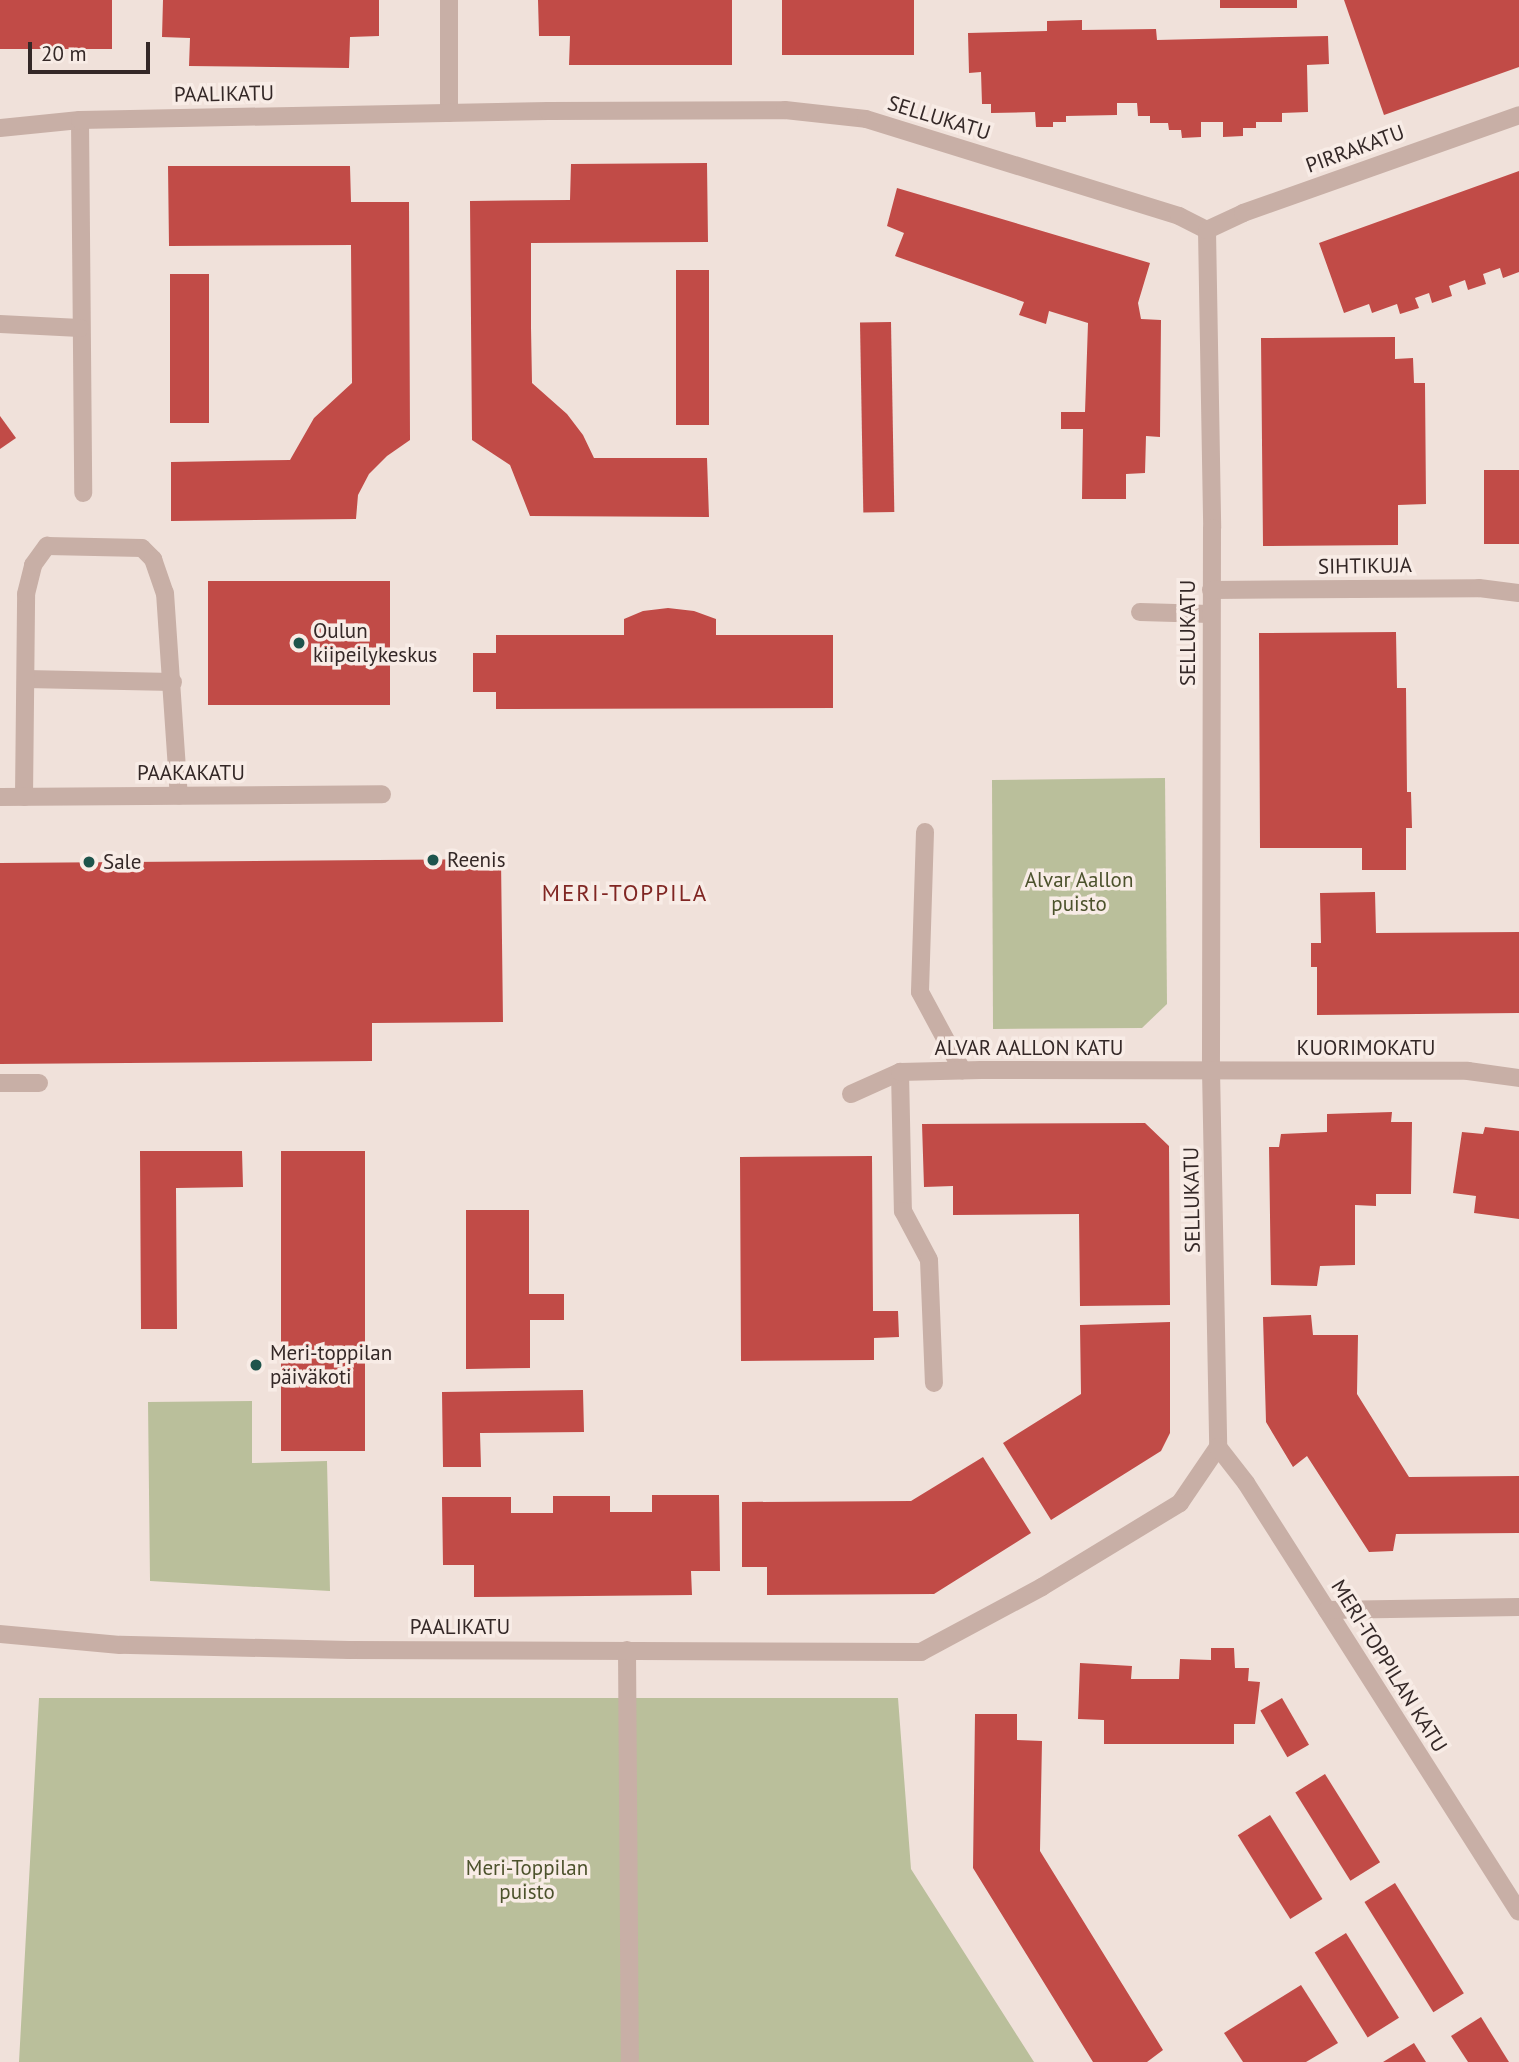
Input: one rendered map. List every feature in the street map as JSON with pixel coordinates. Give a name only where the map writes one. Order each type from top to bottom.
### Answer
[{"type":"street","points":[[449,0],[449,113]]},
{"type":"street","name":"SELLUKATU","points":[[449,113],[785,110],[866,119],[1180,216],[1207,230],[1212,1070],[1218,1447]]},
{"type":"street","name":"PAALIKATU","points":[[0,128],[80,120],[449,113]]},
{"type":"street","name":"PIRRAKATU","points":[[1207,230],[1243,213],[1519,114]]},
{"type":"street","points":[[80,120],[83,493]]},
{"type":"street","points":[[0,324],[80,328]]},
{"type":"street","points":[[24,797],[26,594],[33,565],[47,547],[142,548],[153,559],[165,593],[179,796]]},
{"type":"street","name":"SIHTIKUJA","points":[[1211,590],[1479,588],[1519,593]]},
{"type":"street","points":[[1140,612],[1210,614]]},
{"type":"street","points":[[26,679],[173,682]]},
{"type":"street","name":"PAAKAKATU","points":[[0,797],[382,794]]},
{"type":"street","points":[[925,832],[920,992],[962,1070]]},
{"type":"street","name":"ALVAR AALLON KATU","points":[[851,1094],[900,1072],[1212,1070]]},
{"type":"street","name":"KUORIMOKATU","points":[[1212,1070],[1468,1071],[1519,1078]]},
{"type":"street","points":[[900,1072],[903,1211],[929,1260],[933,1382]]},
{"type":"street","points":[[0,1083],[39,1083]]},
{"type":"street","name":"PAALIKATU","points":[[0,1634],[120,1645],[349,1650],[921,1652],[1042,1587],[1180,1503],[1218,1447]]},
{"type":"street","name":"MERI-TOPPILAN KATU","points":[[1218,1447],[1246,1483],[1519,1912]]},
{"type":"street","points":[[1327,1610],[1519,1606]]},
{"type":"street","points":[[627,1650],[630,2062]]},
{"type":"green space","name":"Alvar Aallon puisto","points":[[1165,778],[1167,1004],[1142,1028],[993,1029],[992,780]]},
{"type":"green space","points":[[252,1401],[252,1463],[327,1461],[330,1591],[150,1581],[148,1402]]},
{"type":"green space","name":"Meri-Toppilan puisto","points":[[39,1698],[898,1698],[911,1869],[1034,2062],[19,2062]]},
{"type":"building","points":[[0,0],[112,0],[112,49],[0,49]]},
{"type":"building","points":[[163,0],[379,0],[379,36],[350,37],[349,68],[189,66],[190,38],[162,37]]},
{"type":"building","points":[[538,0],[732,0],[732,65],[569,65],[570,36],[539,36]]},
{"type":"building","points":[[782,0],[914,0],[914,55],[782,55]]},
{"type":"building","points":[[1220,0],[1297,0],[1297,8],[1220,8]]},
{"type":"building","points":[[1344,0],[1519,0],[1519,67],[1384,115]]},
{"type":"building","points":[[1082,20],[1082,30],[1156,29],[1157,40],[1328,36],[1329,64],[1307,65],[1308,112],[1282,113],[1282,122],[1256,122],[1256,128],[1243,128],[1243,136],[1223,137],[1223,122],[1201,122],[1201,137],[1182,138],[1181,130],[1169,130],[1168,123],[1150,123],[1150,116],[1138,116],[1137,103],[1117,103],[1117,115],[1066,116],[1066,122],[1053,122],[1053,127],[1036,127],[1035,112],[991,113],[991,104],[982,104],[981,72],[969,73],[968,33],[1047,31],[1047,21]]},
{"type":"building","points":[[707,163],[708,242],[531,243],[531,327],[532,383],[567,414],[583,435],[594,458],[707,458],[709,517],[530,516],[510,465],[472,440],[470,201],[570,200],[571,164]]},
{"type":"building","points":[[168,166],[350,166],[351,202],[409,202],[410,440],[387,456],[369,474],[358,495],[356,519],[171,521],[171,462],[290,460],[314,418],[352,383],[351,245],[169,246]]},
{"type":"building","points":[[1519,171],[1519,272],[1503,278],[1500,268],[1483,274],[1486,284],[1468,290],[1465,280],[1449,286],[1452,296],[1432,303],[1429,293],[1415,298],[1419,308],[1400,314],[1397,304],[1372,313],[1369,304],[1344,313],[1319,243]]},
{"type":"building","points":[[897,188],[1150,263],[1138,303],[1141,319],[1161,320],[1160,437],[1146,436],[1145,473],[1126,474],[1126,499],[1082,499],[1083,429],[1061,429],[1061,412],[1085,412],[1088,323],[1049,311],[1046,324],[1019,315],[1024,302],[895,256],[904,233],[887,226]]},
{"type":"building","points":[[676,270],[709,270],[709,425],[676,425]]},
{"type":"building","points":[[170,274],[209,274],[209,423],[170,423]]},
{"type":"building","points":[[891,322],[894,512],[863,513],[860,323]]},
{"type":"building","points":[[1395,337],[1395,359],[1413,358],[1414,383],[1425,383],[1426,504],[1398,505],[1398,545],[1263,546],[1261,338]]},
{"type":"building","points":[[0,416],[16,438],[0,449]]},
{"type":"building","points":[[1484,470],[1519,470],[1519,544],[1484,544]]},
{"type":"building","name":"Oulun kiipeilykeskus","points":[[208,581],[390,581],[390,705],[208,705]]},
{"type":"building","points":[[668,608],[694,611],[716,619],[716,635],[833,635],[833,708],[496,709],[496,692],[473,692],[473,653],[496,653],[496,635],[624,635],[624,619],[643,611]]},
{"type":"building","points":[[1396,632],[1397,688],[1406,688],[1407,792],[1411,792],[1412,828],[1406,828],[1406,870],[1362,870],[1362,848],[1260,848],[1259,633]]},
{"type":"building","points":[[501,859],[503,1022],[372,1023],[372,1061],[0,1064],[0,863]]},
{"type":"building","points":[[1375,892],[1376,933],[1519,932],[1519,1013],[1317,1015],[1317,967],[1311,967],[1311,943],[1321,943],[1320,893]]},
{"type":"building","points":[[1392,1112],[1391,1122],[1412,1122],[1411,1194],[1376,1194],[1376,1206],[1355,1205],[1355,1265],[1320,1266],[1317,1286],[1271,1285],[1269,1147],[1279,1147],[1281,1134],[1327,1132],[1327,1114]]},
{"type":"building","points":[[1145,1123],[1169,1146],[1170,1305],[1080,1306],[1079,1214],[953,1215],[953,1186],[924,1187],[922,1124]]},
{"type":"building","points":[[1485,1127],[1519,1131],[1519,1219],[1474,1213],[1476,1196],[1453,1193],[1462,1132],[1483,1134]]},
{"type":"building","points":[[140,1151],[242,1151],[243,1187],[176,1188],[177,1329],[141,1329]]},
{"type":"building","points":[[281,1151],[365,1151],[365,1451],[281,1451]]},
{"type":"building","points":[[872,1156],[873,1311],[898,1311],[899,1337],[874,1338],[874,1360],[741,1361],[740,1157]]},
{"type":"building","points":[[466,1210],[529,1210],[529,1294],[564,1294],[564,1320],[530,1320],[530,1368],[466,1369]]},
{"type":"building","points":[[1311,1315],[1313,1335],[1358,1335],[1357,1394],[1409,1477],[1519,1476],[1519,1533],[1396,1534],[1393,1551],[1369,1552],[1307,1456],[1293,1467],[1266,1422],[1263,1317]]},
{"type":"building","points":[[1170,1322],[1170,1433],[1161,1451],[1051,1520],[1003,1443],[1081,1394],[1080,1325]]},
{"type":"building","points":[[583,1390],[584,1432],[480,1433],[481,1467],[443,1467],[442,1392]]},
{"type":"building","points":[[983,1457],[1031,1533],[934,1594],[767,1595],[767,1567],[742,1567],[742,1502],[911,1501]]},
{"type":"building","points":[[652,1495],[719,1495],[720,1571],[691,1571],[692,1595],[474,1597],[474,1565],[443,1565],[442,1497],[511,1497],[511,1513],[553,1513],[553,1496],[610,1496],[610,1512],[652,1512]]},
{"type":"building","points":[[1211,1648],[1234,1648],[1235,1668],[1249,1668],[1248,1681],[1260,1682],[1255,1724],[1234,1724],[1234,1744],[1104,1744],[1104,1720],[1078,1719],[1080,1663],[1132,1666],[1131,1679],[1179,1679],[1180,1659],[1211,1660]]},
{"type":"building","points":[[1282,1698],[1309,1745],[1287,1757],[1260,1710]]},
{"type":"building","points":[[975,1714],[1017,1714],[1017,1740],[1042,1741],[1040,1851],[1163,2050],[1147,2062],[1093,2062],[973,1868]]},
{"type":"building","points":[[1325,1774],[1380,1862],[1350,1881],[1295,1793]]},
{"type":"building","points":[[1270,1815],[1322,1899],[1290,1919],[1238,1835]]},
{"type":"building","points":[[1395,1883],[1464,1993],[1433,2012],[1364,1902]]},
{"type":"building","points":[[1346,1933],[1399,2018],[1368,2037],[1315,1953]]},
{"type":"building","points":[[1301,1985],[1338,2043],[1306,2062],[1243,2062],[1224,2033]]},
{"type":"building","points":[[1481,2017],[1509,2062],[1468,2062],[1451,2036]]},
{"type":"building","points":[[1414,2043],[1426,2062],[1383,2062]]},
{"type":"place","name":"Oulun kiipeilykeskus","points":[[299,643]]},
{"type":"place","name":"Reenis","points":[[433,860]]},
{"type":"place","name":"Sale","points":[[89,862]]},
{"type":"place","name":"Meri-toppilan päiväkoti","points":[[256,1365]]},
{"type":"district","name":"MERI-TOPPILA","points":[[625,893]]}]
